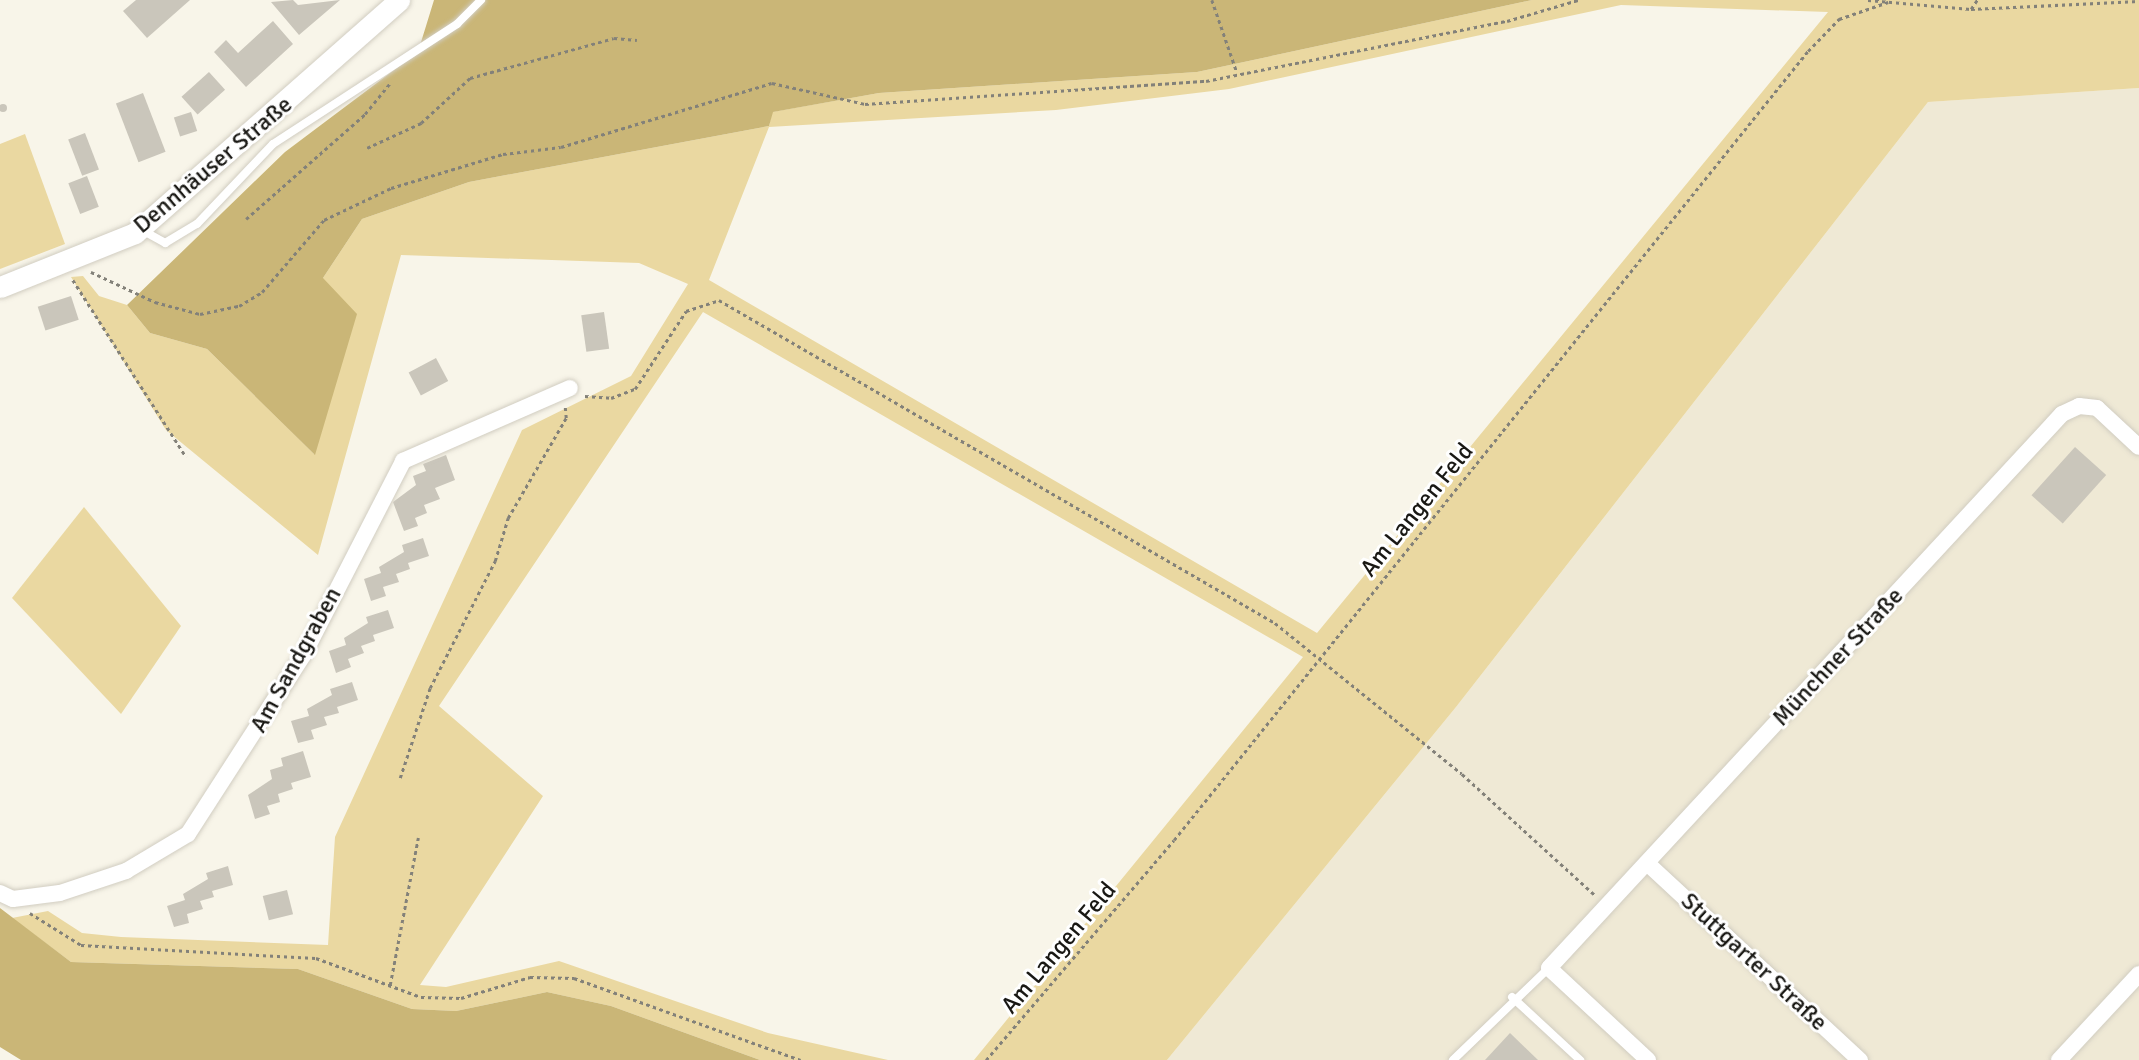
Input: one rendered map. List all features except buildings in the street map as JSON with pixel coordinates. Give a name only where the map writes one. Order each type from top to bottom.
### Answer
[{"type":"street","name":"Dennhäuser Straße","points":[[0,287],[70,263],[140,229],[398,0]]},
{"type":"street","name":"Am Sandgraben","points":[[7,896],[42,898],[126,871],[188,834],[304,654],[403,461],[567,389]]},
{"type":"street","name":"Münchner Straße","points":[[1549,968],[2062,414],[2079,405],[2097,408],[2139,447]]},
{"type":"street","name":"Stuttgarter Straße","points":[[1648,864],[1860,1060]]},
{"type":"street","points":[[1549,968],[1648,1060]]},
{"type":"street","points":[[2059,1060],[2139,974]]},
{"type":"lane","points":[[140,229],[165,243],[197,224],[273,144],[457,24],[481,0]]},
{"type":"lane","points":[[1453,1060],[1512,997],[1549,968]]},
{"type":"lane","points":[[1512,997],[1580,1060]]},
{"type":"path","points":[[1212,0],[1237,72]]},
{"type":"path","points":[[70,263],[155,302],[200,314],[239,306],[262,292],[324,220],[391,188],[503,154],[561,146],[772,83],[865,104],[1206,81],[1237,72],[1507,21],[1578,0]]},
{"type":"path","points":[[1868,0],[1971,9],[2139,1]]},
{"type":"path","points":[[1971,9],[1977,0]]},
{"type":"path","name":"Am Langen Feld","points":[[986,1060],[1322,656],[1808,51],[1839,19],[1888,2]]},
{"type":"path","points":[[367,148],[421,123],[470,78],[614,38],[637,40]]},
{"type":"path","points":[[247,219],[365,114],[395,77]]},
{"type":"path","points":[[70,263],[186,457]]},
{"type":"path","points":[[400,778],[429,688],[490,573],[508,518],[566,418],[567,389],[597,399],[635,389],[686,311],[719,300],[1322,656],[1608,906]]},
{"type":"path","points":[[390,985],[418,838]]},
{"type":"path","points":[[7,896],[81,945],[316,958],[421,997],[461,998],[530,977],[574,978],[801,1060]]},
{"type":"shaded area","points":[[434,0],[1532,0],[1197,72],[879,93],[773,112],[769,126],[469,182],[362,219],[323,278],[357,314],[315,455],[207,349],[150,333],[127,305],[285,152],[418,52]]},
{"type":"shaded area","points":[[1532,0],[2139,0],[2139,88],[1928,102],[1456,707],[1167,1060],[974,1060],[1303,657],[703,312],[439,706],[543,796],[420,985],[446,987],[559,961],[768,1033],[888,1060],[760,1060],[611,1006],[547,992],[456,1011],[412,1009],[298,969],[71,962],[12,918],[48,911],[82,933],[328,945],[335,837],[522,430],[631,376],[688,284],[639,263],[401,255],[318,555],[166,430],[71,277],[83,276],[99,296],[127,305],[150,333],[207,349],[314,454],[323,278],[362,219],[469,182],[769,126],[772,112],[879,93],[1197,72]],"holes":[[[1621,5],[1828,12],[1317,633],[709,280],[769,127],[1056,110],[1229,89]]]},
{"type":"shaded area","points":[[2139,88],[2139,1060],[1167,1060],[1456,707],[1928,102]]},
{"type":"shaded area","points":[[25,134],[65,244],[0,269],[0,144]]},
{"type":"shaded area","points":[[84,507],[181,626],[121,714],[12,598]]},
{"type":"shaded area","points":[[0,908],[71,962],[298,969],[412,1009],[456,1011],[547,992],[611,1006],[760,1060],[21,1060],[0,1047]]}]
